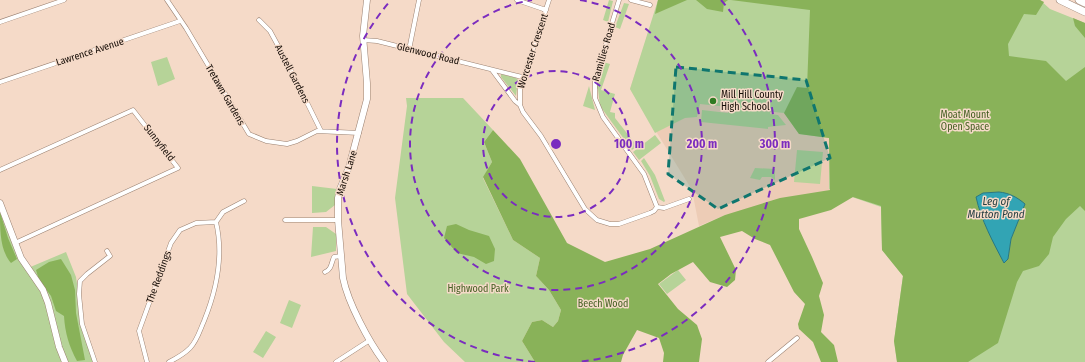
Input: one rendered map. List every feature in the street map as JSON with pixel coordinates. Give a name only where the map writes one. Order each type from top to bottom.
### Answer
[{"type":"highway","points":[[1060,0],[1085,12]]},
{"type":"highway","points":[[1079,0],[1085,3]]},
{"type":"main road","name":"Marsh Lane","points":[[367,0],[364,15],[363,40],[368,83],[366,99],[359,133],[349,167],[340,189],[338,198],[338,220],[344,287],[370,340],[384,362]]},
{"type":"main road","points":[[0,203],[21,258],[43,290],[46,297],[59,347],[65,362]]},
{"type":"street","points":[[0,22],[64,0]]},
{"type":"street","name":"Tretawn Gardens","points":[[167,0],[186,28],[249,134],[266,141],[287,144],[297,141],[317,131],[359,133]]},
{"type":"street","points":[[410,50],[419,0]]},
{"type":"street","points":[[517,0],[546,10]]},
{"type":"street","name":"Worcester Crescent","points":[[520,105],[520,88],[522,77],[549,0]]},
{"type":"street","name":"Ramillies Road","points":[[619,0],[594,80],[595,98],[603,117],[644,174],[657,207]]},
{"type":"street","points":[[631,0],[650,5]]},
{"type":"street","name":"Austell Gardens","points":[[259,20],[270,31],[321,131]]},
{"type":"street","name":"Lawrence Avenue","points":[[0,82],[176,24],[180,21]]},
{"type":"street","name":"Glenwood Road","points":[[363,40],[377,41],[522,77]]},
{"type":"street","points":[[492,70],[515,101],[520,105],[523,112],[541,136],[585,209],[602,223],[619,224],[650,213],[657,207],[664,208],[689,199]]},
{"type":"street","name":"Sunnyfield","points":[[0,170],[133,110],[178,168],[15,243]]},
{"type":"street","points":[[169,362],[178,358],[190,348],[199,334],[210,305],[218,280],[220,237],[216,222],[223,212],[244,201]]},
{"type":"street","points":[[285,220],[338,220]]},
{"type":"street","name":"The Reddings","points":[[147,362],[140,331],[171,243],[180,230],[196,223],[216,222]]},
{"type":"street","points":[[95,362],[82,324],[79,294],[80,281],[110,256],[107,251]]},
{"type":"street","points":[[325,272],[329,270],[334,257],[341,256]]},
{"type":"street","points":[[768,362],[797,338]]},
{"type":"street","points":[[336,362],[370,340]]},
{"type":"highlighted area","points":[[676,67],[806,80],[830,158],[718,209],[668,174]]},
{"type":"shaded area","name":"Mill Hill County High School","points":[[687,0],[728,0],[799,134],[829,138],[830,190],[725,215],[699,226],[692,190],[630,89],[654,15]]},
{"type":"green space","points":[[609,0],[613,1],[608,22],[603,20]]},
{"type":"green space","name":"Moat Mount Open Space","points":[[658,0],[1040,0],[1050,9],[1085,23],[1085,362],[897,362],[894,341],[903,276],[882,250],[881,207],[829,189],[829,138],[799,134],[784,113],[700,104],[697,117],[685,118],[655,133],[630,89]]},
{"type":"green space","points":[[658,0],[687,0],[655,14]]},
{"type":"green space","points":[[696,0],[728,0],[724,3],[723,12],[707,9]]},
{"type":"green space","name":"Moat Mount Open Space","points":[[731,0],[1040,0],[1044,2],[1036,15],[1024,14],[1008,44],[1009,56],[1046,61],[1066,81],[1085,67],[1085,211],[1080,206],[1066,219],[1053,237],[1049,254],[1039,266],[1023,271],[1017,282],[998,343],[968,362],[897,362],[894,341],[903,276],[882,250],[881,206],[853,197],[831,210],[799,219],[799,229],[823,283],[819,296],[824,315],[821,332],[834,345],[838,362],[821,362],[813,342],[799,329],[798,324],[805,304],[794,292],[770,245],[755,239],[742,231],[720,237],[736,270],[735,280],[727,287],[710,282],[693,262],[671,274],[658,284],[678,309],[697,325],[702,339],[699,362],[663,362],[664,353],[659,338],[637,330],[623,355],[621,362],[535,362],[522,341],[532,322],[542,320],[553,327],[558,321],[561,310],[549,290],[536,276],[540,258],[513,240],[483,177],[492,162],[484,142],[493,130],[520,159],[567,243],[605,262],[650,249],[725,215],[780,198],[830,190],[829,138],[799,134],[784,113],[797,87],[807,88],[810,10]],"holes":[[[999,192],[1025,204],[1011,239],[1008,259],[1004,263],[986,226],[978,205],[983,193]]]},
{"type":"green space","points":[[624,3],[629,4],[620,29],[615,27]]},
{"type":"green space","points":[[1073,18],[1085,23],[1085,38],[1075,26]]},
{"type":"green space","points":[[167,57],[175,79],[158,86],[151,62]]},
{"type":"green space","points":[[603,62],[610,64],[601,90],[615,94],[610,112],[615,113],[615,118],[637,146],[632,150],[600,106],[598,89],[596,88]]},
{"type":"green space","points":[[501,74],[516,78],[518,80],[516,96],[501,77]]},
{"type":"green space","points":[[589,86],[595,110],[583,106]]},
{"type":"green space","name":"Highwood Park","points":[[406,98],[463,98],[493,130],[484,142],[492,162],[483,178],[513,240],[540,258],[536,276],[549,290],[561,310],[558,321],[553,327],[542,320],[532,322],[522,341],[535,362],[465,362],[444,342],[407,294],[395,198],[407,106]]},
{"type":"green space","name":"Mill Hill County High School","points":[[729,108],[770,112],[770,114],[778,115],[786,125],[768,127],[768,129],[701,122],[702,110],[728,113]]},
{"type":"green space","points":[[655,135],[661,143],[639,160],[633,152]]},
{"type":"green space","points":[[797,150],[823,152],[820,184],[794,182]]},
{"type":"green space","points":[[644,158],[655,175],[665,201],[664,202],[659,199],[650,176],[641,161]]},
{"type":"green space","points":[[755,168],[775,169],[775,180],[771,177],[762,177],[760,180],[750,178]]},
{"type":"green space","points":[[312,186],[337,189],[335,205],[326,212],[312,213]]},
{"type":"green space","points":[[0,203],[28,268],[66,252],[76,277],[83,325],[93,362],[0,362]]},
{"type":"green space","points":[[0,212],[8,238],[17,259],[11,263],[7,258],[3,246]]},
{"type":"green space","points":[[456,224],[489,236],[495,249],[494,261],[486,264],[474,257],[457,253],[444,238],[447,226]]},
{"type":"green space","points":[[313,227],[326,227],[336,234],[336,251],[311,257]]},
{"type":"green space","points":[[61,259],[71,275],[75,290],[76,313],[85,360],[77,361],[68,339],[64,316],[56,311],[51,296],[39,280],[36,270],[49,262]]},
{"type":"green space","points":[[678,270],[686,280],[667,294],[659,284]]},
{"type":"green space","points":[[289,300],[301,305],[292,328],[280,323]]},
{"type":"green space","points":[[266,331],[276,337],[263,358],[253,352]]},
{"type":"water","name":"Leg of Mutton Pond","points":[[999,192],[1013,196],[1025,204],[1011,239],[1008,259],[1004,263],[984,222],[976,197],[983,193]]},
{"type":"place","name":"Mill Hill County High School","points":[[713,101]]},
{"type":"park label","name":"Beech Wood","points":[[603,304]]}]
